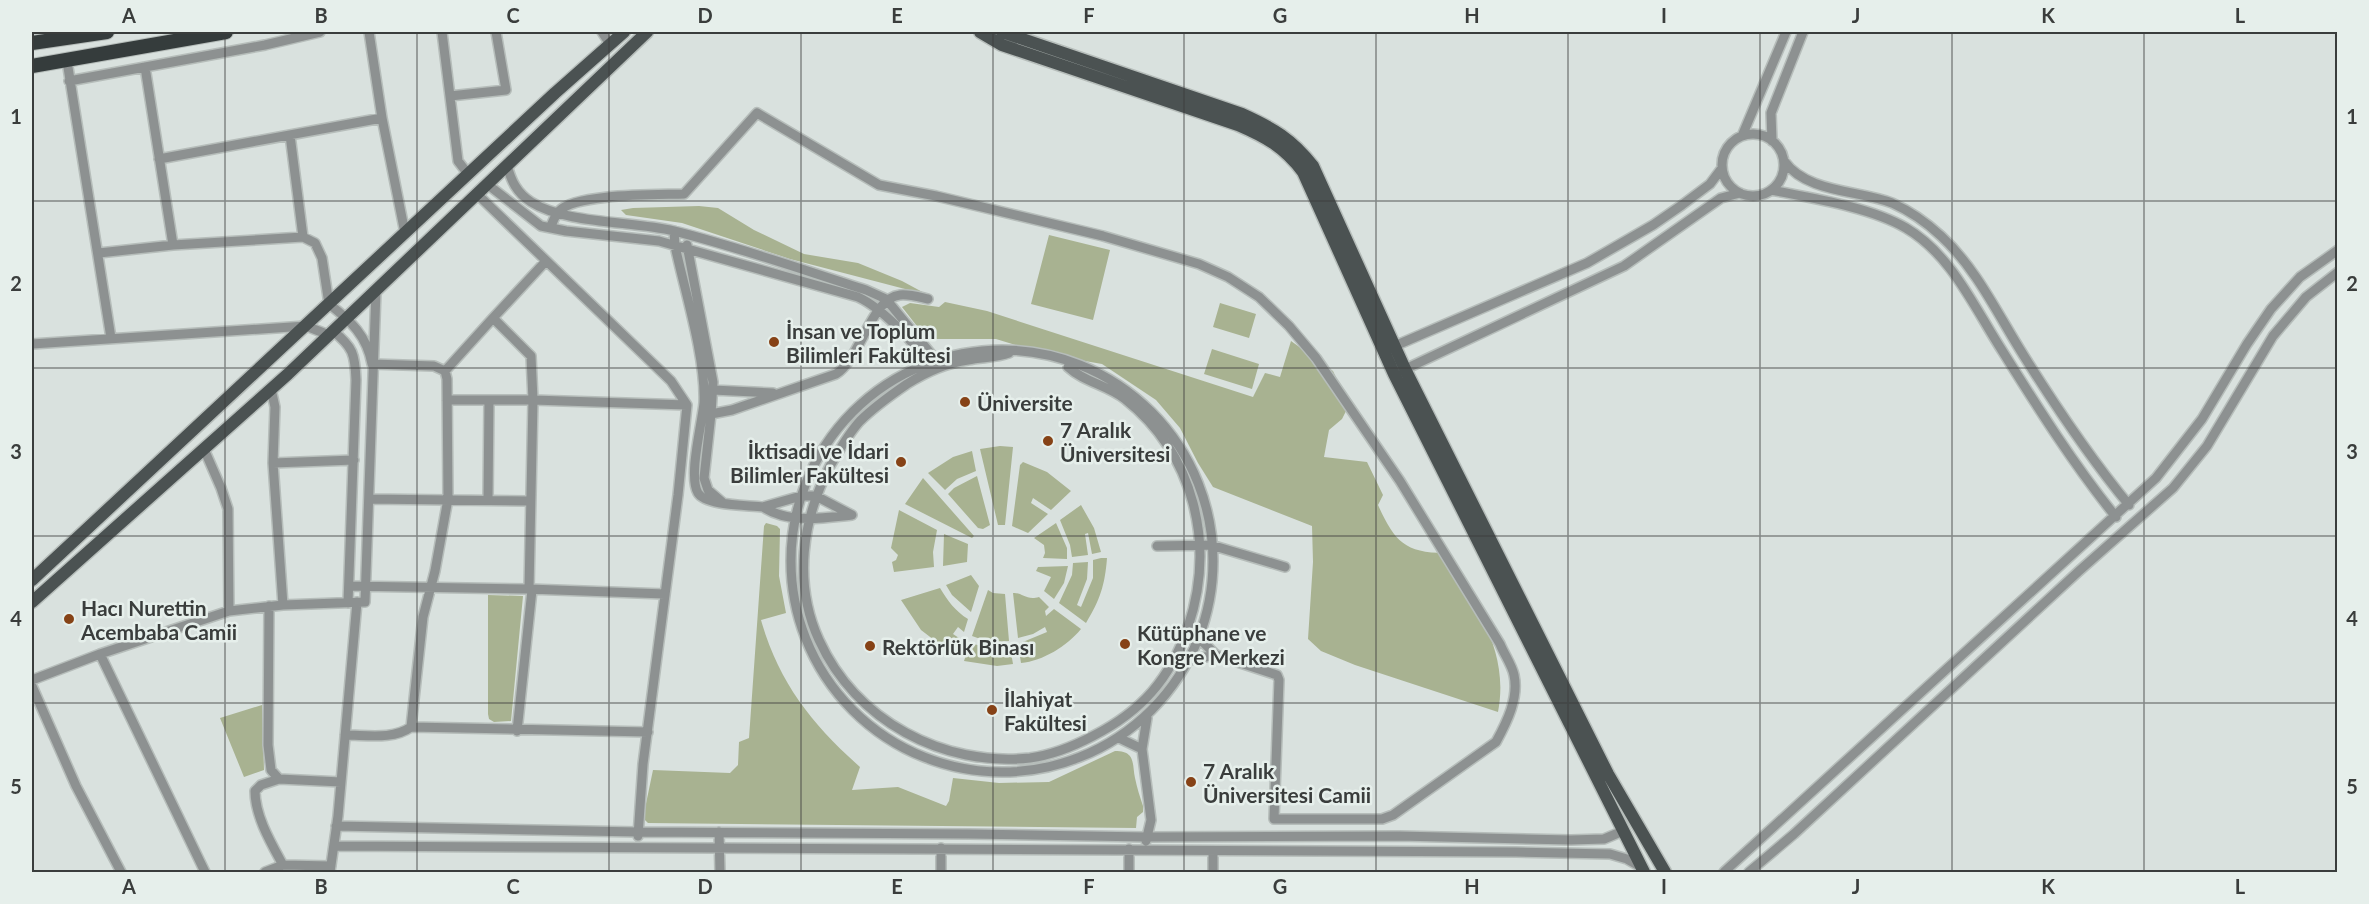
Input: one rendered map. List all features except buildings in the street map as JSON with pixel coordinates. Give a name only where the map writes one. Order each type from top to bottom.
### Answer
[{"type":"highway","points":[[32,43],[107,32]]},
{"type":"highway","points":[[32,66],[225,32]]},
{"type":"main road","points":[[32,580],[624,32]]},
{"type":"main road","points":[[32,602],[271,389],[647,32]]},
{"type":"main road","points":[[980,32],[1002,45],[1238,125],[1268,139],[1283,150],[1303,172],[1642,870]]},
{"type":"main road","points":[[1002,32],[1242,114],[1274,129],[1299,148],[1313,166],[1389,348]]},
{"type":"main road","points":[[1400,372],[1608,774],[1665,873]]},
{"type":"street","points":[[69,81],[265,45],[320,32]]},
{"type":"street","points":[[369,32],[382,118],[405,233]]},
{"type":"street","points":[[442,32],[458,161],[468,174]]},
{"type":"street","points":[[602,32],[610,44]]},
{"type":"street","points":[[1742,136],[1786,32]]},
{"type":"street","points":[[1772,141],[1771,113],[1803,32]]},
{"type":"street","points":[[450,96],[506,90],[500,33]]},
{"type":"street","points":[[67,61],[111,338]]},
{"type":"street","points":[[145,67],[173,245]]},
{"type":"street","points":[[550,228],[558,212],[572,204],[590,199],[684,194],[757,113],[879,185],[936,196],[1103,236],[1199,264],[1236,282],[1258,297],[1274,312],[1316,358],[1400,481],[1500,645],[1514,672],[1513,702],[1505,726],[1496,742],[1393,815],[1382,819],[1274,819],[1279,680],[1277,675],[1215,655],[1189,660],[1177,655]]},
{"type":"street","points":[[159,159],[382,118]]},
{"type":"street","points":[[1389,348],[1587,263],[1653,225],[1710,184],[1722,168],[1725,152],[1735,140],[1742,136],[1758,134],[1772,141],[1792,171],[1806,180],[1903,208],[1943,238],[1979,282],[2064,417],[2129,505]]},
{"type":"street","points":[[290,135],[303,237]]},
{"type":"street","points":[[1771,190],[1781,177],[1784,161]]},
{"type":"street","points":[[507,165],[512,182],[530,202],[558,212],[674,231],[866,290],[886,299],[929,357],[930,371]]},
{"type":"street","points":[[1722,168],[1728,182],[1740,193]]},
{"type":"street","points":[[487,184],[541,226],[659,241],[858,297],[870,302],[940,367]]},
{"type":"street","points":[[1400,372],[1624,266],[1721,198],[1740,193],[1756,195],[1771,190],[1886,218],[1905,228],[1931,248],[1967,293],[2059,438],[2116,517]]},
{"type":"street","points":[[477,194],[671,381],[687,405],[648,732],[638,832],[640,847]]},
{"type":"street","points":[[674,231],[675,246],[704,379],[704,406],[696,465],[696,489],[700,496],[706,501],[763,507],[801,496],[816,496],[852,514],[809,520],[771,512],[763,507]]},
{"type":"street","points":[[687,235],[687,249],[712,371],[713,390],[704,478],[708,490],[722,502]]},
{"type":"street","points":[[99,253],[173,245],[303,237],[315,243],[322,258],[329,304],[347,318],[369,347],[372,364]]},
{"type":"street","points":[[1724,873],[2156,478],[2202,419],[2271,309],[2300,278],[2337,250]]},
{"type":"street","points":[[411,727],[423,617],[448,499],[445,371],[546,261]]},
{"type":"street","points":[[1749,873],[2062,586],[2173,488],[2207,447],[2273,336],[2307,297],[2337,272]]},
{"type":"street","points":[[265,873],[283,865],[331,869],[357,602],[366,587],[376,291]]},
{"type":"street","points":[[711,414],[732,410],[836,374],[857,352],[886,299],[899,295],[928,299]]},
{"type":"street","points":[[493,318],[531,356],[533,400],[529,501],[530,589],[517,731]]},
{"type":"street","points":[[32,344],[306,326],[331,333],[347,342],[355,355],[356,380],[349,586],[357,602]]},
{"type":"street","points":[[997,347],[1009,353],[1093,372],[1120,385],[1143,402],[1169,430],[1190,466],[1207,517],[1211,545],[1211,584],[1198,637],[1189,660],[1176,684],[1147,718],[1119,738],[1080,758],[1041,769],[988,772],[962,769],[936,762],[888,740],[867,725],[830,686],[814,662],[804,638],[794,598],[791,572],[793,531],[801,496],[831,441],[853,412],[884,384],[929,357],[956,348],[997,347]]},
{"type":"street","points":[[1009,353],[999,357],[970,359],[930,371],[894,393],[859,423],[839,450],[816,496],[804,544],[804,573],[808,605],[819,639],[849,685],[882,717],[903,732],[930,746],[980,758],[1031,758],[1052,753],[1091,737],[1125,718],[1145,702],[1160,684],[1177,655],[1200,577],[1200,544],[1195,509],[1184,477],[1174,456],[1151,424],[1122,397],[1106,387],[1078,376],[1068,368]]},
{"type":"street","points":[[372,364],[434,366],[445,371]]},
{"type":"street","points":[[271,389],[275,407],[273,463],[283,605]]},
{"type":"street","points":[[713,390],[779,393]]},
{"type":"street","points":[[447,400],[687,405]]},
{"type":"street","points":[[488,500],[489,400]]},
{"type":"street","points":[[204,448],[228,509],[229,611]]},
{"type":"street","points":[[273,463],[354,460]]},
{"type":"street","points":[[369,499],[529,501]]},
{"type":"street","points":[[1158,546],[1211,545],[1285,567]]},
{"type":"street","points":[[349,586],[665,594]]},
{"type":"street","points":[[32,680],[100,654],[229,611],[283,605],[357,602]]},
{"type":"street","points":[[269,606],[268,745],[271,770],[279,779]]},
{"type":"street","points":[[1185,633],[1198,637],[1215,655]]},
{"type":"street","points":[[100,654],[205,873]]},
{"type":"street","points":[[32,686],[76,786],[121,873]]},
{"type":"street","points":[[1147,718],[1143,749],[1152,820],[1146,837],[1148,850]]},
{"type":"street","points":[[345,735],[402,734],[411,727],[648,732]]},
{"type":"street","points":[[1091,737],[1098,749]]},
{"type":"street","points":[[1119,738],[1143,749]]},
{"type":"street","points":[[283,865],[262,821],[255,790],[261,784],[279,779],[341,782]]},
{"type":"street","points":[[336,826],[638,832],[1146,837],[1364,836],[1571,840],[1604,839],[1623,831]]},
{"type":"street","points":[[719,832],[720,873]]},
{"type":"street","points":[[334,846],[1129,849],[1610,854],[1627,859],[1642,870]]},
{"type":"street","points":[[941,848],[941,873]]},
{"type":"street","points":[[1129,849],[1129,873]]},
{"type":"street","points":[[1212,851],[1213,873]]},
{"type":"green space","points":[[699,206],[718,208],[754,230],[804,254],[858,263],[902,281],[928,295],[790,259],[682,223],[626,215],[621,210]]},
{"type":"green space","points":[[1049,235],[1110,250],[1093,320],[1031,304]]},
{"type":"green space","points":[[945,302],[987,311],[1253,397],[1265,373],[1280,377],[1291,341],[1333,371],[1349,405],[1342,419],[1329,430],[1324,457],[1367,462],[1383,495],[1378,505],[1395,536],[1410,547],[1445,553],[1478,609],[1494,648],[1499,668],[1498,712],[1355,665],[1321,651],[1308,639],[1313,562],[1312,526],[1213,487],[1180,428],[1156,400],[1102,364],[1045,354],[996,339],[927,339],[902,307],[910,303],[939,307]]},
{"type":"green space","points":[[1220,303],[1256,314],[1249,338],[1213,327]]},
{"type":"green space","points":[[1212,349],[1259,364],[1252,389],[1204,374]]},
{"type":"green space","points":[[1013,447],[1005,525],[998,525],[980,449]]},
{"type":"green space","points":[[972,451],[976,471],[957,479],[945,490],[928,473],[953,457]]},
{"type":"green space","points":[[1023,462],[1047,472],[1071,491],[1051,510],[1033,498],[1031,503],[1048,514],[1028,533],[1012,526],[1020,465]]},
{"type":"green space","points":[[977,476],[990,525],[983,529],[978,528],[948,494],[954,488]]},
{"type":"green space","points":[[923,478],[974,536],[972,538],[905,504]]},
{"type":"green space","points":[[1081,505],[1094,528],[1101,552],[1092,554],[1088,533],[1085,534],[1088,555],[1072,557],[1060,520]]},
{"type":"green space","points":[[899,510],[937,530],[933,552],[934,567],[894,572],[892,562],[898,555],[891,548]]},
{"type":"green space","points":[[766,523],[780,529],[779,576],[786,613],[761,620],[768,643],[777,664],[799,701],[827,735],[860,767],[852,790],[898,787],[946,806],[953,778],[999,783],[1049,782],[1115,751],[1127,753],[1132,759],[1143,806],[1143,812],[1137,817],[1136,828],[648,823],[643,818],[653,770],[730,773],[738,765],[739,742],[749,738]]},
{"type":"green space","points":[[1056,523],[1067,548],[1067,559],[1043,558],[1044,545],[1034,538]]},
{"type":"green space","points":[[944,534],[968,544],[967,562],[943,566]]},
{"type":"green space","points":[[1107,558],[1105,576],[1095,607],[1086,623],[1059,603],[1072,575],[1073,563],[1088,562],[1087,579],[1077,605],[1081,607],[1093,578],[1093,560]]},
{"type":"green space","points":[[1068,566],[1064,583],[1054,599],[1044,591],[1051,577],[1036,571],[1038,567]]},
{"type":"green space","points":[[971,575],[979,586],[971,612],[952,595],[946,585]]},
{"type":"green space","points":[[940,588],[959,613],[968,619],[964,632],[958,627],[953,634],[962,640],[955,656],[921,630],[901,600]]},
{"type":"green space","points":[[988,590],[1005,594],[1009,641],[989,642],[972,636]]},
{"type":"green space","points":[[1013,593],[1031,598],[1039,597],[1049,607],[1045,611],[1046,616],[1054,609],[1081,629],[1054,652],[1021,663],[1018,644],[1047,632],[1045,627],[1033,634],[1018,638]]},
{"type":"green space","points":[[488,595],[523,596],[511,721],[494,722],[489,719],[488,714]]},
{"type":"green space","points":[[970,643],[989,648],[1010,647],[1013,664],[997,666],[964,661]]},
{"type":"green space","points":[[262,705],[264,770],[244,777],[220,718]]},
{"type":"place","name":"İnsan ve Toplum Bilimleri Fakültesi","points":[[774,342]]},
{"type":"place","name":"Üniversite","points":[[965,402]]},
{"type":"place","name":"7 Aralık Üniversitesi","points":[[1048,441]]},
{"type":"place","name":"İktisadi ve İdari Bilimler Fakültesi","points":[[901,462]]},
{"type":"place","name":"Hacı Nurettin Acembaba Camii","points":[[69,619]]},
{"type":"place","name":"Kütüphane ve Kongre Merkezi","points":[[1125,644]]},
{"type":"place","name":"Rektörlük Binası","points":[[870,646]]},
{"type":"place","name":"İlahiyat Fakültesi","points":[[992,710]]},
{"type":"place","name":"7 Aralık Üniversitesi Camii","points":[[1191,782]]}]
